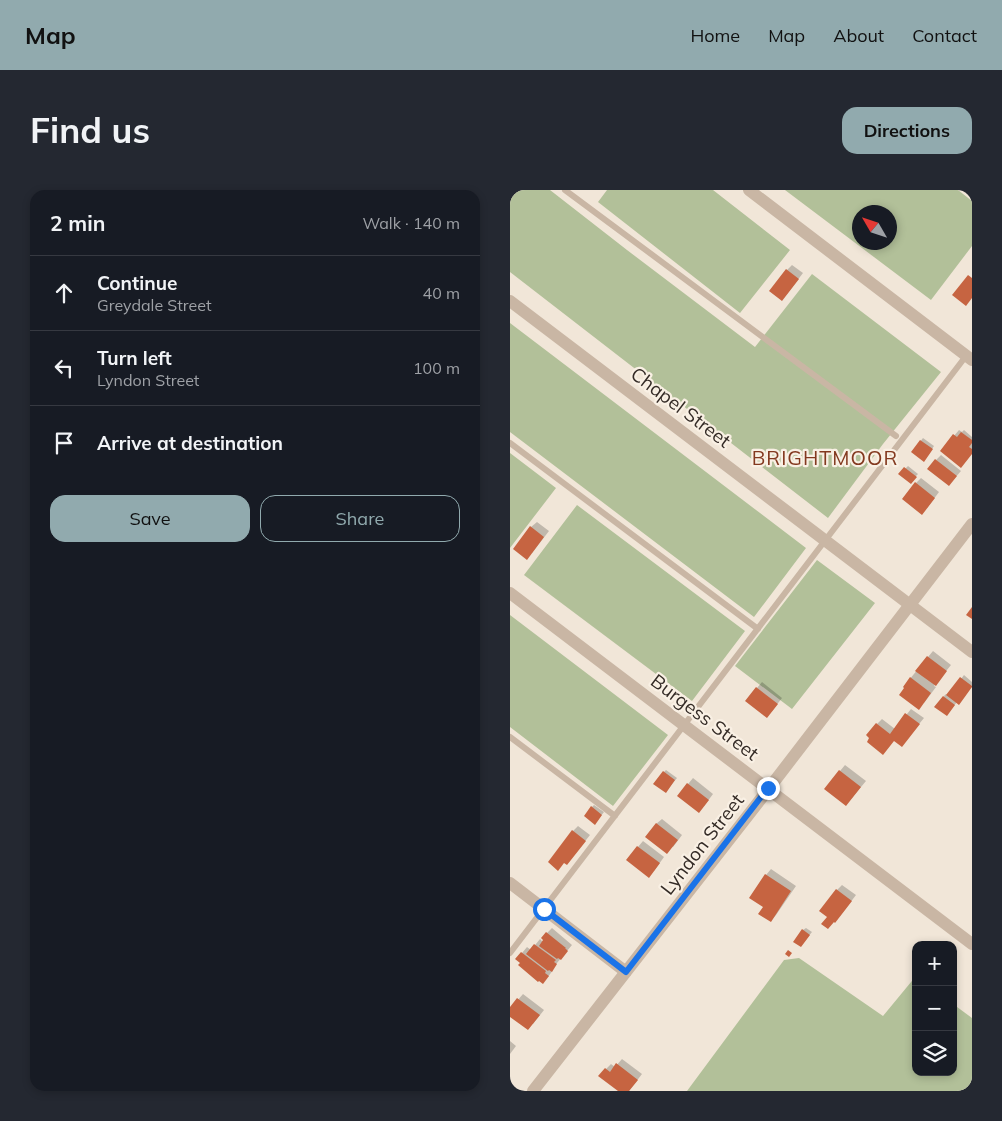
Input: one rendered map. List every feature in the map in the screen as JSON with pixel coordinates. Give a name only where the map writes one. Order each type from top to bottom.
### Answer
[{"type":"street","points":[[749,190],[969,358]]},
{"type":"street","name":"Chapel Street","points":[[510,301],[972,652]]},
{"type":"street","name":"Lyndon Street","points":[[533,1091],[972,524]]},
{"type":"street","name":"Burgess Street","points":[[510,592],[972,944]]},
{"type":"street","points":[[510,883],[626,972]]},
{"type":"lane","points":[[565,190],[896,436]]},
{"type":"lane","points":[[510,953],[826,540],[969,358]]},
{"type":"lane","points":[[510,443],[758,629]]},
{"type":"lane","points":[[510,737],[615,816]]},
{"type":"green space","points":[[510,190],[550,190],[755,347],[812,274],[941,372],[883,444],[828,518],[510,272]]},
{"type":"green space","points":[[607,190],[713,190],[790,250],[740,313],[598,202]]},
{"type":"green space","points":[[785,190],[958,190],[972,201],[972,246],[931,300],[865,250],[897,250],[897,205],[852,205],[852,240]]},
{"type":"green space","points":[[510,323],[806,548],[754,617],[510,432]]},
{"type":"green space","points":[[510,453],[556,488],[510,548]]},
{"type":"green space","points":[[577,505],[745,631],[692,701],[524,575]]},
{"type":"green space","points":[[817,560],[875,603],[792,709],[735,666]]},
{"type":"green space","points":[[510,615],[668,735],[613,806],[510,727]]},
{"type":"green space","points":[[799,958],[883,1016],[912,981],[912,1076],[957,1076],[957,1007],[972,1018],[972,1091],[687,1091],[784,960]]},
{"type":"building","points":[[786,269],[799,279],[782,301],[769,291]]},
{"type":"building","points":[[968,275],[972,278],[972,298],[966,306],[952,295]]},
{"type":"building","points":[[961,432],[972,440],[969,447],[972,449],[972,454],[961,468],[940,451],[953,434],[957,437]]},
{"type":"building","points":[[920,440],[933,449],[924,462],[911,452]]},
{"type":"building","points":[[935,459],[957,476],[949,486],[927,469]]},
{"type":"building","points":[[904,467],[917,477],[911,484],[898,474]]},
{"type":"building","points":[[915,482],[935,498],[922,515],[902,499]]},
{"type":"building","points":[[530,526],[544,537],[527,560],[513,549]]},
{"type":"building","points":[[972,607],[972,619],[966,615]]},
{"type":"building","points":[[927,656],[947,671],[936,686],[915,671]]},
{"type":"building","points":[[910,677],[931,693],[919,710],[899,695]]},
{"type":"building","points":[[960,677],[972,687],[959,705],[946,695]]},
{"type":"building","points":[[756,687],[778,704],[767,718],[745,701]]},
{"type":"building","points":[[943,696],[955,705],[947,716],[934,707]]},
{"type":"building","points":[[905,713],[920,724],[902,747],[894,741],[883,755],[867,742],[869,738],[866,735],[876,723],[890,734]]},
{"type":"building","points":[[839,770],[861,787],[846,806],[824,789]]},
{"type":"building","points":[[663,771],[675,780],[666,793],[653,784]]},
{"type":"building","points":[[687,783],[709,800],[699,813],[677,796]]},
{"type":"building","points":[[591,806],[602,815],[595,825],[584,816]]},
{"type":"building","points":[[656,823],[678,840],[667,854],[645,837]]},
{"type":"building","points":[[572,830],[586,841],[567,865],[564,863],[558,871],[548,862]]},
{"type":"building","points":[[637,846],[660,863],[649,878],[626,860]]},
{"type":"building","points":[[765,874],[791,891],[771,922],[758,914],[763,907],[749,898]]},
{"type":"building","points":[[836,889],[852,901],[828,929],[821,924],[827,917],[819,911]]},
{"type":"building","points":[[802,929],[810,935],[801,947],[793,942]]},
{"type":"building","points":[[546,932],[568,951],[561,960],[539,946],[543,940],[541,938]]},
{"type":"building","points":[[534,944],[556,960],[554,962],[557,964],[552,972],[526,954]]},
{"type":"building","points":[[788,950],[792,953],[789,957],[785,954]]},
{"type":"building","points":[[521,952],[546,971],[545,973],[549,976],[543,984],[518,965],[520,963],[515,959]]},
{"type":"building","points":[[517,998],[540,1015],[528,1030],[510,1017],[510,1007]]},
{"type":"building","points":[[616,1063],[638,1080],[629,1091],[618,1091],[598,1076],[605,1068],[610,1072]]},
{"type":"district","name":"BRIGHTMOOR","points":[[825,457]]},
{"type":"route","points":[[544,909],[626,972],[768,788]]}]
